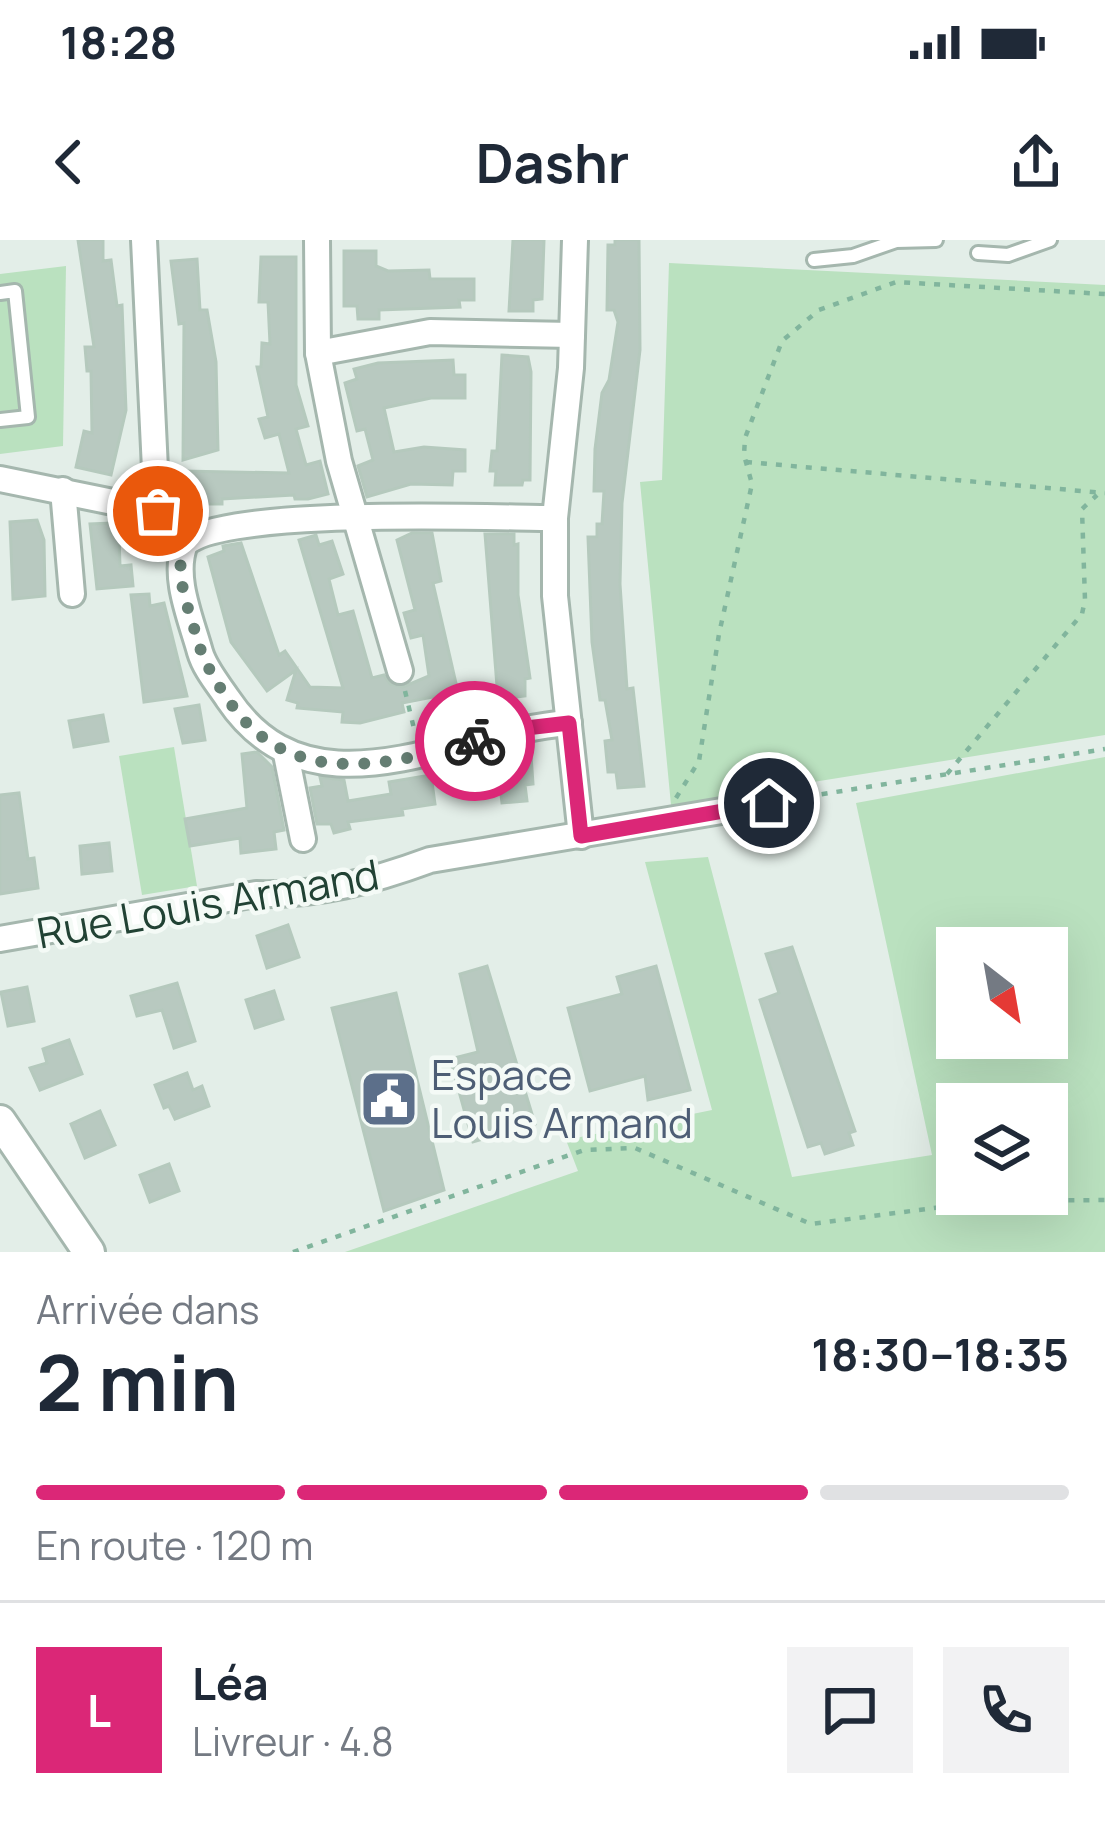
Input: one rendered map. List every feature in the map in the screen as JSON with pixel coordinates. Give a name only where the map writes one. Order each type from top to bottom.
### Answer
[{"type":"street","points":[[145,240],[158,511],[185,544]]},
{"type":"street","points":[[317,240],[318,352],[352,518],[400,671]]},
{"type":"street","points":[[575,240],[555,596],[581,836]]},
{"type":"street","points":[[318,352],[430,332],[572,335]]},
{"type":"street","points":[[0,478],[158,511]]},
{"type":"street","points":[[63,490],[72,594]]},
{"type":"street","points":[[556,518],[352,518],[206,530],[185,544],[179,563],[203,662],[245,725],[286,754],[341,764],[421,756],[509,730],[569,723]]},
{"type":"street","points":[[286,754],[303,839]]},
{"type":"street","name":"Rue Louis Armand","points":[[0,939],[256,894],[298,896],[378,879],[430,860],[769,803]]},
{"type":"street","points":[[0,1120],[88,1252]]},
{"type":"lane","points":[[814,260],[854,256],[896,241],[936,240]]},
{"type":"lane","points":[[978,253],[1008,255],[1049,240]]},
{"type":"lane","points":[[0,293],[15,291],[28,417],[0,420]]},
{"type":"path","points":[[668,820],[670,808],[699,761],[719,634],[752,484],[745,438],[782,341],[819,310],[896,281],[1105,294]]},
{"type":"path","points":[[746,462],[1102,493]]},
{"type":"path","points":[[947,774],[1082,614],[1082,509],[1102,493]]},
{"type":"path","points":[[400,671],[421,756]]},
{"type":"path","points":[[769,803],[1105,749]]},
{"type":"path","points":[[293,1252],[584,1150],[635,1148],[811,1224],[988,1201],[1105,1200]]},
{"type":"green space","points":[[669,263],[1105,285],[1105,735],[671,805],[640,482],[662,480]]},
{"type":"green space","points":[[66,266],[63,446],[0,454],[0,274]]},
{"type":"green space","points":[[174,747],[197,886],[142,895],[119,756]]},
{"type":"green space","points":[[1105,757],[1105,1252],[345,1252],[578,1171],[566,1140],[712,1110],[645,862],[708,857],[792,1177],[932,1155],[856,803]]},
{"type":"building","points":[[78,240],[103,240],[103,261],[111,260],[117,306],[122,305],[126,410],[111,475],[76,467],[84,431],[92,433],[91,371],[87,371],[85,347],[94,347]]},
{"type":"building","points":[[513,240],[544,240],[542,299],[533,300],[533,311],[509,311]]},
{"type":"building","points":[[615,240],[639,240],[640,350],[622,503],[620,584],[627,689],[633,688],[644,786],[618,788],[616,772],[608,772],[605,741],[612,740],[605,700],[600,700],[592,642],[588,537],[597,537],[597,524],[602,524],[604,491],[594,491],[595,449],[618,322],[614,310],[607,310],[608,245],[615,245]]},
{"type":"building","points":[[344,251],[376,251],[376,266],[388,271],[429,270],[430,279],[474,279],[474,300],[459,300],[460,307],[379,310],[379,319],[358,319],[357,306],[344,306]]},
{"type":"building","points":[[261,257],[296,257],[296,385],[308,426],[296,429],[306,465],[320,461],[328,494],[198,504],[197,492],[184,492],[183,471],[289,473],[279,434],[265,438],[259,419],[268,417],[257,367],[261,367],[262,343],[270,344],[268,302],[259,302]]},
{"type":"building","points":[[197,259],[200,310],[207,310],[216,362],[218,450],[183,460],[184,323],[179,324],[171,261]]},
{"type":"building","points":[[502,355],[528,357],[531,372],[530,480],[523,480],[522,485],[495,485],[496,471],[490,471],[492,451],[497,451]]},
{"type":"building","points":[[453,360],[454,375],[465,375],[465,398],[431,398],[384,408],[394,452],[424,447],[465,450],[465,471],[453,471],[452,485],[411,484],[367,497],[358,466],[373,460],[365,429],[357,431],[345,383],[357,379],[354,369],[378,363]]},
{"type":"building","points":[[37,520],[44,540],[45,596],[13,599],[10,522]]},
{"type":"building","points":[[111,523],[112,534],[119,534],[120,566],[131,565],[133,586],[97,589],[90,524]]},
{"type":"building","points":[[412,533],[432,533],[441,581],[433,583],[458,692],[402,703],[404,712],[360,723],[342,722],[343,712],[297,708],[298,703],[287,700],[296,670],[267,691],[231,642],[208,557],[224,551],[223,546],[241,543],[279,655],[285,651],[310,687],[343,688],[299,540],[316,535],[319,545],[332,541],[343,574],[329,579],[338,615],[353,611],[372,678],[384,675],[390,684],[403,687],[429,676],[423,635],[411,638],[404,613],[415,610],[397,540]]},
{"type":"building","points":[[485,534],[514,534],[514,545],[518,544],[518,595],[530,678],[525,679],[525,696],[498,699]]},
{"type":"building","points":[[149,594],[150,606],[164,603],[187,696],[144,702],[131,595]]},
{"type":"building","points":[[199,705],[205,740],[183,743],[175,709]]},
{"type":"building","points":[[103,715],[108,741],[74,747],[69,721]]},
{"type":"building","points":[[522,747],[524,757],[531,755],[533,784],[525,785],[527,801],[502,803],[496,753]]},
{"type":"building","points":[[257,752],[272,767],[284,830],[274,832],[276,849],[241,853],[240,838],[190,846],[185,819],[247,808],[242,754]]},
{"type":"building","points":[[431,775],[435,804],[402,809],[403,815],[348,822],[350,829],[334,833],[331,824],[317,824],[310,788],[322,786],[320,777],[344,780],[348,801],[391,794],[389,782]]},
{"type":"building","points":[[19,793],[28,859],[34,858],[38,888],[0,894],[0,795]]},
{"type":"building","points":[[109,843],[112,871],[82,874],[80,846]]},
{"type":"building","points":[[288,925],[299,957],[267,968],[257,936]]},
{"type":"building","points":[[792,947],[855,1131],[849,1133],[853,1145],[825,1154],[821,1143],[808,1147],[760,1000],[779,993],[766,954]]},
{"type":"building","points":[[487,966],[535,1124],[473,1142],[450,1059],[478,1052],[460,974]]},
{"type":"building","points":[[656,966],[690,1090],[648,1100],[645,1076],[590,1091],[568,1008],[622,994],[617,977]]},
{"type":"building","points":[[177,983],[195,1041],[174,1048],[162,1010],[137,1016],[131,996]]},
{"type":"building","points":[[27,987],[34,1021],[8,1026],[1,992]]},
{"type":"building","points":[[274,991],[283,1019],[255,1028],[246,1000]]},
{"type":"building","name":"Espace Louis Armand","points":[[396,993],[444,1190],[384,1211],[332,1008]]},
{"type":"building","points":[[69,1040],[82,1074],[40,1090],[30,1068],[47,1063],[43,1049]]},
{"type":"building","points":[[187,1073],[193,1090],[202,1086],[209,1106],[175,1119],[169,1106],[164,1108],[155,1085]]},
{"type":"building","points":[[100,1111],[115,1145],[85,1158],[71,1124]]},
{"type":"building","points":[[169,1164],[179,1191],[150,1202],[140,1175]]},
{"type":"way so far","points":[[158,511],[185,544],[179,563],[203,662],[245,725],[286,754],[341,764],[388,763],[475,741]]},
{"type":"place","name":"Espace Louis Armand","points":[[389,1099]]},
{"type":"route","points":[[475,741],[509,730],[569,723],[581,836],[769,803]]}]
